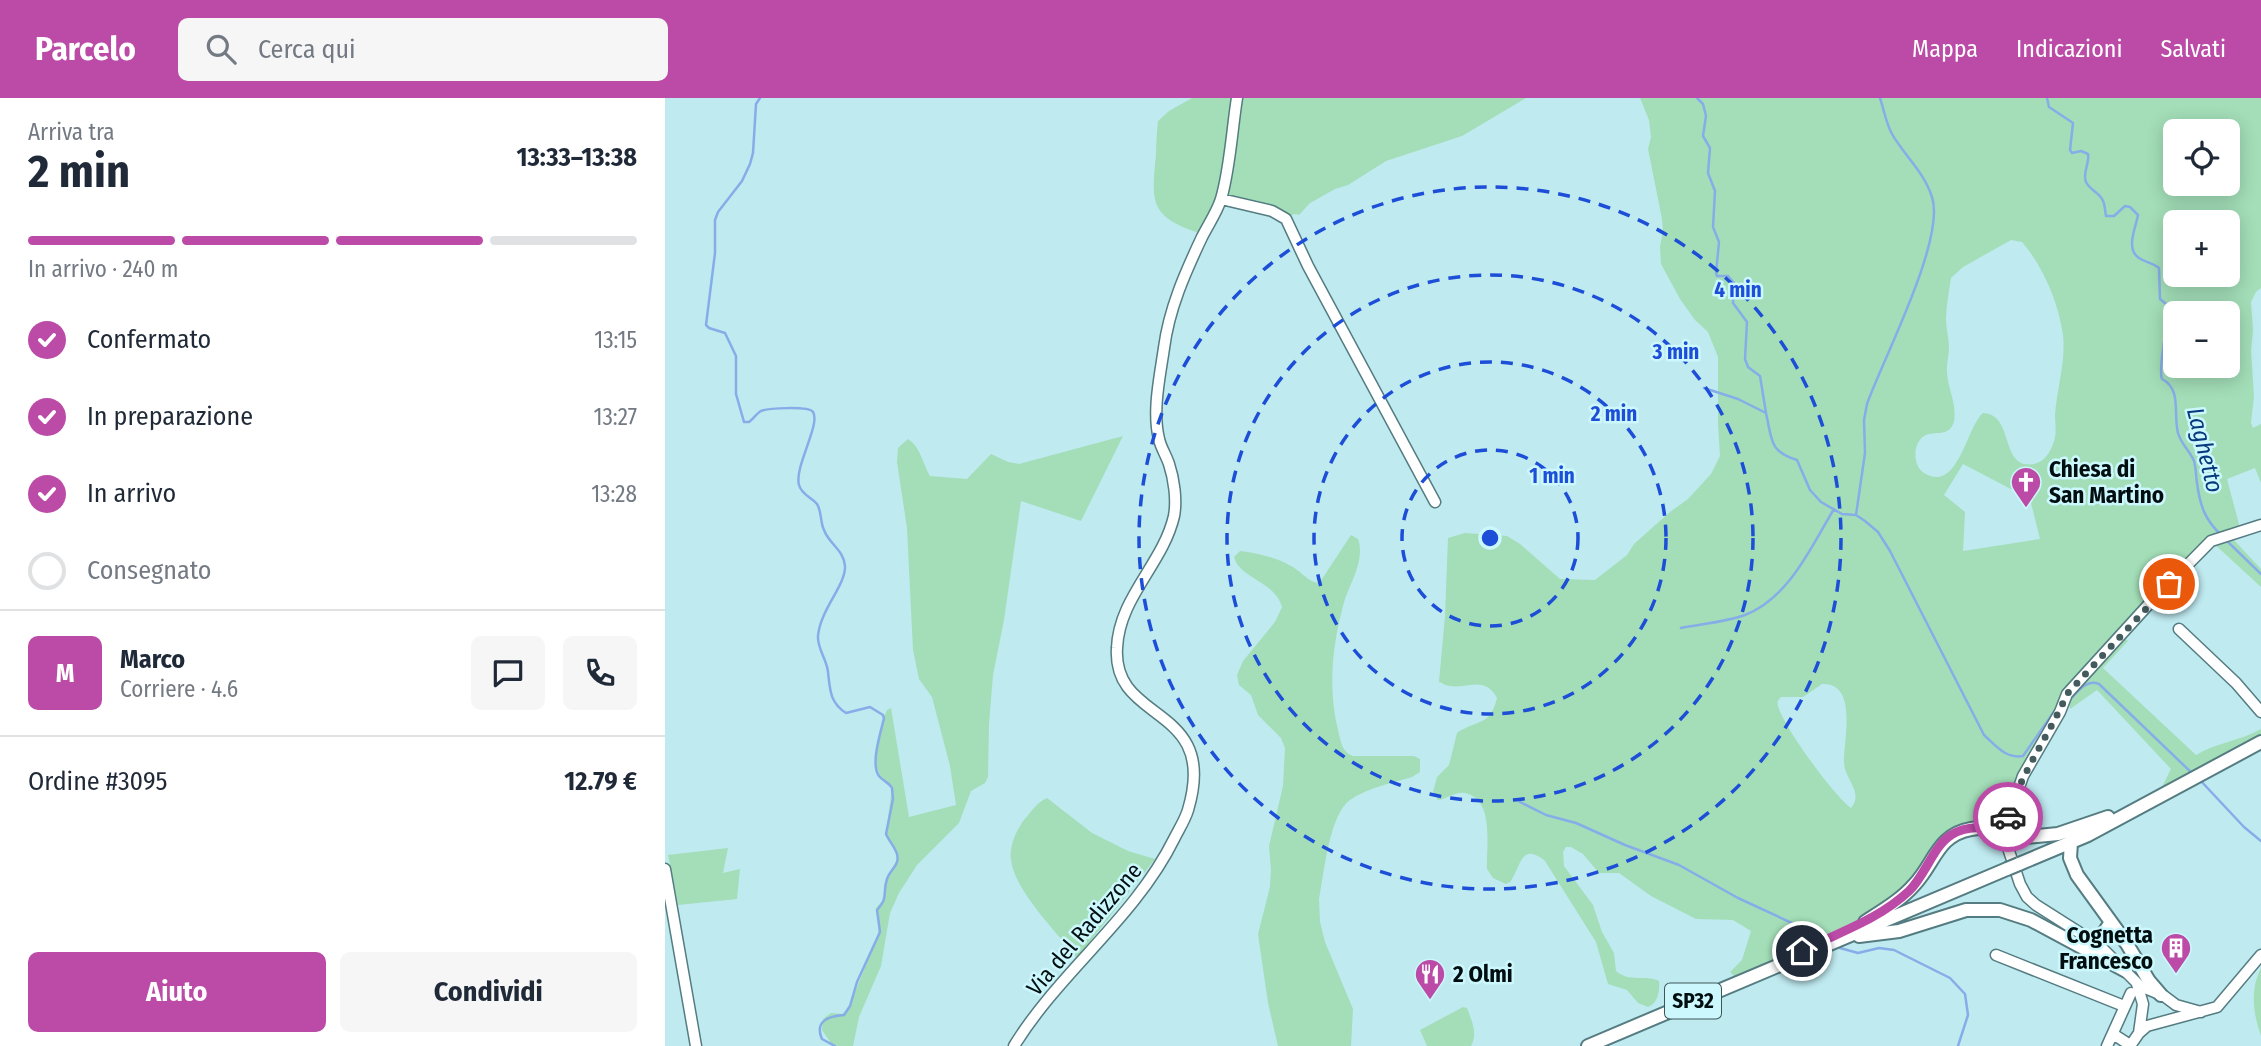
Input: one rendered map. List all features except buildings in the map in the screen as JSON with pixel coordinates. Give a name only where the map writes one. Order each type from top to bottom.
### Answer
[{"type":"main road","name":"SP32","points":[[1588,1046],[2071,842],[2261,742]]},
{"type":"main road","points":[[1798,957],[1803,950],[1853,928],[1898,900],[1918,882],[1944,841],[1952,834],[1979,828],[1994,830],[2004,836],[2065,832],[2116,814],[2185,784]]},
{"type":"main road","points":[[2071,842],[2070,858],[2075,872],[2162,997]]},
{"type":"main road","points":[[1838,940],[1899,931],[1966,910],[2000,910],[2031,920],[2126,971]]},
{"type":"main road","points":[[2097,943],[2111,922]]},
{"type":"street","name":"Via del Radizzone","points":[[1014,1046],[1051,997],[1156,874],[1187,813],[1192,792],[1195,768],[1190,746],[1170,723],[1145,706],[1125,684],[1117,659],[1118,630],[1123,614],[1160,550],[1175,513],[1171,471],[1158,430],[1164,347],[1172,308],[1187,268],[1221,199],[1237,98]]},
{"type":"street","points":[[1221,199],[1272,211],[1286,219],[1308,266],[1435,502]]},
{"type":"street","points":[[2201,1012],[2162,997],[2137,983],[2097,943],[2048,914],[2027,897],[2016,875],[2004,836],[2023,776],[2066,697],[2149,604],[2211,541],[2261,525]]},
{"type":"street","points":[[2179,629],[2236,683],[2261,712]]},
{"type":"street","points":[[665,869],[696,1046]]},
{"type":"street","points":[[1996,955],[2124,1006]]},
{"type":"street","points":[[2139,1032],[2153,1024],[2217,1007],[2224,1002],[2261,955]]},
{"type":"street","points":[[2137,983],[2143,1009],[2153,1024]]},
{"type":"street","points":[[2107,1046],[2131,993]]},
{"type":"street","points":[[2113,1034],[2130,1046],[2139,1032],[2148,996],[2162,997]]},
{"type":"street","points":[[2162,997],[2172,1014],[2164,1023]]},
{"type":"green space","points":[[1192,98],[1526,98],[1462,136],[1386,161],[1348,185],[1310,203],[1299,215],[1294,214],[1287,218],[1219,196],[1200,233],[1171,221],[1163,214],[1157,206],[1154,185],[1158,121],[1169,111]]},
{"type":"green space","points":[[1640,98],[2261,98],[2261,288],[2251,302],[2254,396],[2251,423],[2253,428],[2261,424],[2261,483],[2255,468],[2227,479],[2240,528],[2214,536],[2122,636],[2128,641],[2103,668],[2196,755],[2261,729],[2261,737],[2162,787],[2171,769],[2097,690],[2070,709],[2067,695],[1996,824],[1962,826],[1911,884],[1879,908],[1796,948],[1791,953],[1734,976],[1730,972],[1742,960],[1751,931],[1733,920],[1696,919],[1651,896],[1619,873],[1599,873],[1583,854],[1566,847],[1563,852],[1564,866],[1593,905],[1602,932],[1614,953],[1616,971],[1627,977],[1659,981],[1658,996],[1648,1007],[1638,1003],[1627,990],[1608,984],[1596,942],[1545,861],[1531,854],[1526,855],[1510,882],[1506,884],[1493,878],[1487,869],[1487,825],[1481,804],[1475,797],[1465,793],[1438,800],[1433,792],[1437,777],[1449,765],[1457,733],[1487,718],[1497,698],[1492,691],[1481,685],[1450,686],[1439,682],[1448,538],[1465,533],[1507,536],[1560,579],[1595,580],[1627,555],[1634,544],[1688,499],[1711,474],[1720,456],[1718,357],[1708,332],[1695,320],[1680,299],[1661,264],[1663,231],[1648,149],[1651,137],[1649,120]],"holes":[[[2011,240],[2022,242],[2043,274],[2058,311],[2063,335],[2055,435],[2051,449],[2038,463],[2023,464],[2011,451],[2000,422],[1983,413],[1953,467],[1945,475],[1936,477],[1924,473],[1916,460],[1917,444],[1928,434],[1946,432],[1954,421],[1947,373],[1949,347],[1946,315],[1951,278],[1963,267]],[[1963,464],[2030,499],[2040,539],[1963,551],[1965,512],[1944,495]],[[1822,684],[1834,686],[1841,693],[1847,715],[1844,763],[1856,797],[1851,808],[1822,776],[1782,716],[1778,706],[1781,697],[1803,697]]]},
{"type":"green space","points":[[1123,436],[1081,521],[1021,501],[1004,620],[993,675],[988,777],[985,783],[971,791],[959,823],[917,865],[899,893],[890,913],[881,966],[859,1017],[853,1046],[833,1046],[822,1030],[823,1019],[831,1013],[842,1014],[848,1009],[878,936],[876,908],[885,898],[886,879],[898,858],[886,833],[892,788],[881,776],[876,762],[879,734],[887,710],[891,708],[909,817],[956,805],[950,766],[932,697],[919,679],[913,650],[907,528],[897,462],[898,448],[908,439],[919,451],[930,476],[967,479],[991,454],[1019,464]]},
{"type":"green space","points":[[1351,535],[1358,539],[1360,556],[1339,621],[1332,684],[1341,742],[1353,756],[1414,756],[1420,759],[1420,772],[1350,800],[1337,818],[1332,831],[1319,899],[1320,922],[1325,942],[1353,1009],[1351,1046],[1278,1046],[1268,1003],[1258,934],[1270,887],[1269,846],[1283,786],[1285,748],[1281,738],[1258,715],[1251,695],[1239,685],[1237,675],[1243,661],[1275,622],[1282,607],[1272,591],[1243,570],[1234,557],[1240,551],[1272,558],[1293,567],[1317,583]]},
{"type":"green space","points":[[2233,539],[2261,569],[2261,587],[2211,541]]},
{"type":"green space","points":[[1047,798],[1092,833],[1128,851],[1155,859],[1077,958],[1038,912],[1020,885],[1011,860],[1012,844],[1018,829],[1034,808]]},
{"type":"green space","points":[[728,848],[723,873],[740,869],[737,899],[678,905],[668,855]]},
{"type":"green space","points":[[2261,968],[2261,1036],[2254,1002],[2255,985]]},
{"type":"green space","points":[[1463,1007],[1467,1008],[1473,1027],[1471,1046],[1427,1046],[1420,1030]]},
{"type":"waterway","points":[[760,98],[756,104],[750,164],[742,181],[715,220],[715,253],[706,325],[725,333],[736,356],[736,394],[744,422],[749,422],[765,410],[797,408],[813,412],[813,426],[800,468],[799,485],[817,504],[824,530],[842,556],[845,566],[820,626],[819,645],[832,696],[837,705],[846,713],[870,707],[883,715],[876,764],[879,776],[892,788],[893,799],[886,834],[898,858],[887,879],[883,902],[877,910],[880,932],[857,982],[850,1006],[844,1015],[828,1018],[821,1024],[822,1039],[835,1046]]},
{"type":"waterway","points":[[1697,98],[1703,104],[1706,116],[1703,136],[1710,148],[1708,173],[1715,191],[1713,227],[1719,242],[1716,273],[1717,276],[1728,276],[1734,283],[1733,303],[1747,322],[1745,359],[1748,367],[1760,376],[1766,413],[1738,399],[1704,388]]},
{"type":"waterway","points":[[1856,515],[1865,453],[1864,420],[1867,404],[1922,269],[1934,216],[1928,188],[1892,134],[1880,98]]},
{"type":"waterway","name":"Laghetto","points":[[2047,98],[2049,107],[2073,123],[2070,150],[2072,153],[2081,151],[2088,154],[2086,182],[2103,201],[2106,216],[2114,216],[2125,206],[2138,215],[2133,249],[2139,258],[2159,268],[2160,299],[2163,301]]},
{"type":"waterway","name":"Laghetto","points":[[2163,353],[2161,375],[2175,395],[2178,433],[2194,461],[2198,491],[2207,518],[2222,536]]},
{"type":"waterway","points":[[1766,413],[1776,448],[1797,460],[1810,490],[1821,502],[1842,514],[1856,515],[1878,532],[1984,735],[2006,754],[2023,756],[2058,706]]},
{"type":"waterway","points":[[1681,628],[1745,615],[1774,597],[1797,570],[1834,509]]},
{"type":"waterway","name":"Laghetto","points":[[2226,540],[2261,574]]},
{"type":"waterway","points":[[2070,700],[2086,684],[2099,684],[2194,775]]},
{"type":"waterway","points":[[2199,779],[2244,827],[2261,841]]},
{"type":"waterway","points":[[1520,802],[1546,815],[1576,823],[1679,865],[1738,898],[1820,936]]},
{"type":"waterway","points":[[1840,948],[1858,953],[1879,948],[1894,950],[1950,978],[1965,994],[1968,1015],[1958,1046]]},
{"type":"way so far","points":[[2008,817],[2023,776],[2060,712],[2067,694],[2169,584]]},
{"type":"place","name":"Chiesa di San Martino","points":[[2026,509]]},
{"type":"place","name":"Cognetta Francesco","points":[[2176,975]]},
{"type":"place","name":"2 Olmi","points":[[1430,1001]]},
{"type":"route","points":[[1802,951],[1853,928],[1898,900],[1918,882],[1944,841],[1955,832],[1979,828],[2003,833],[2008,817]]}]
